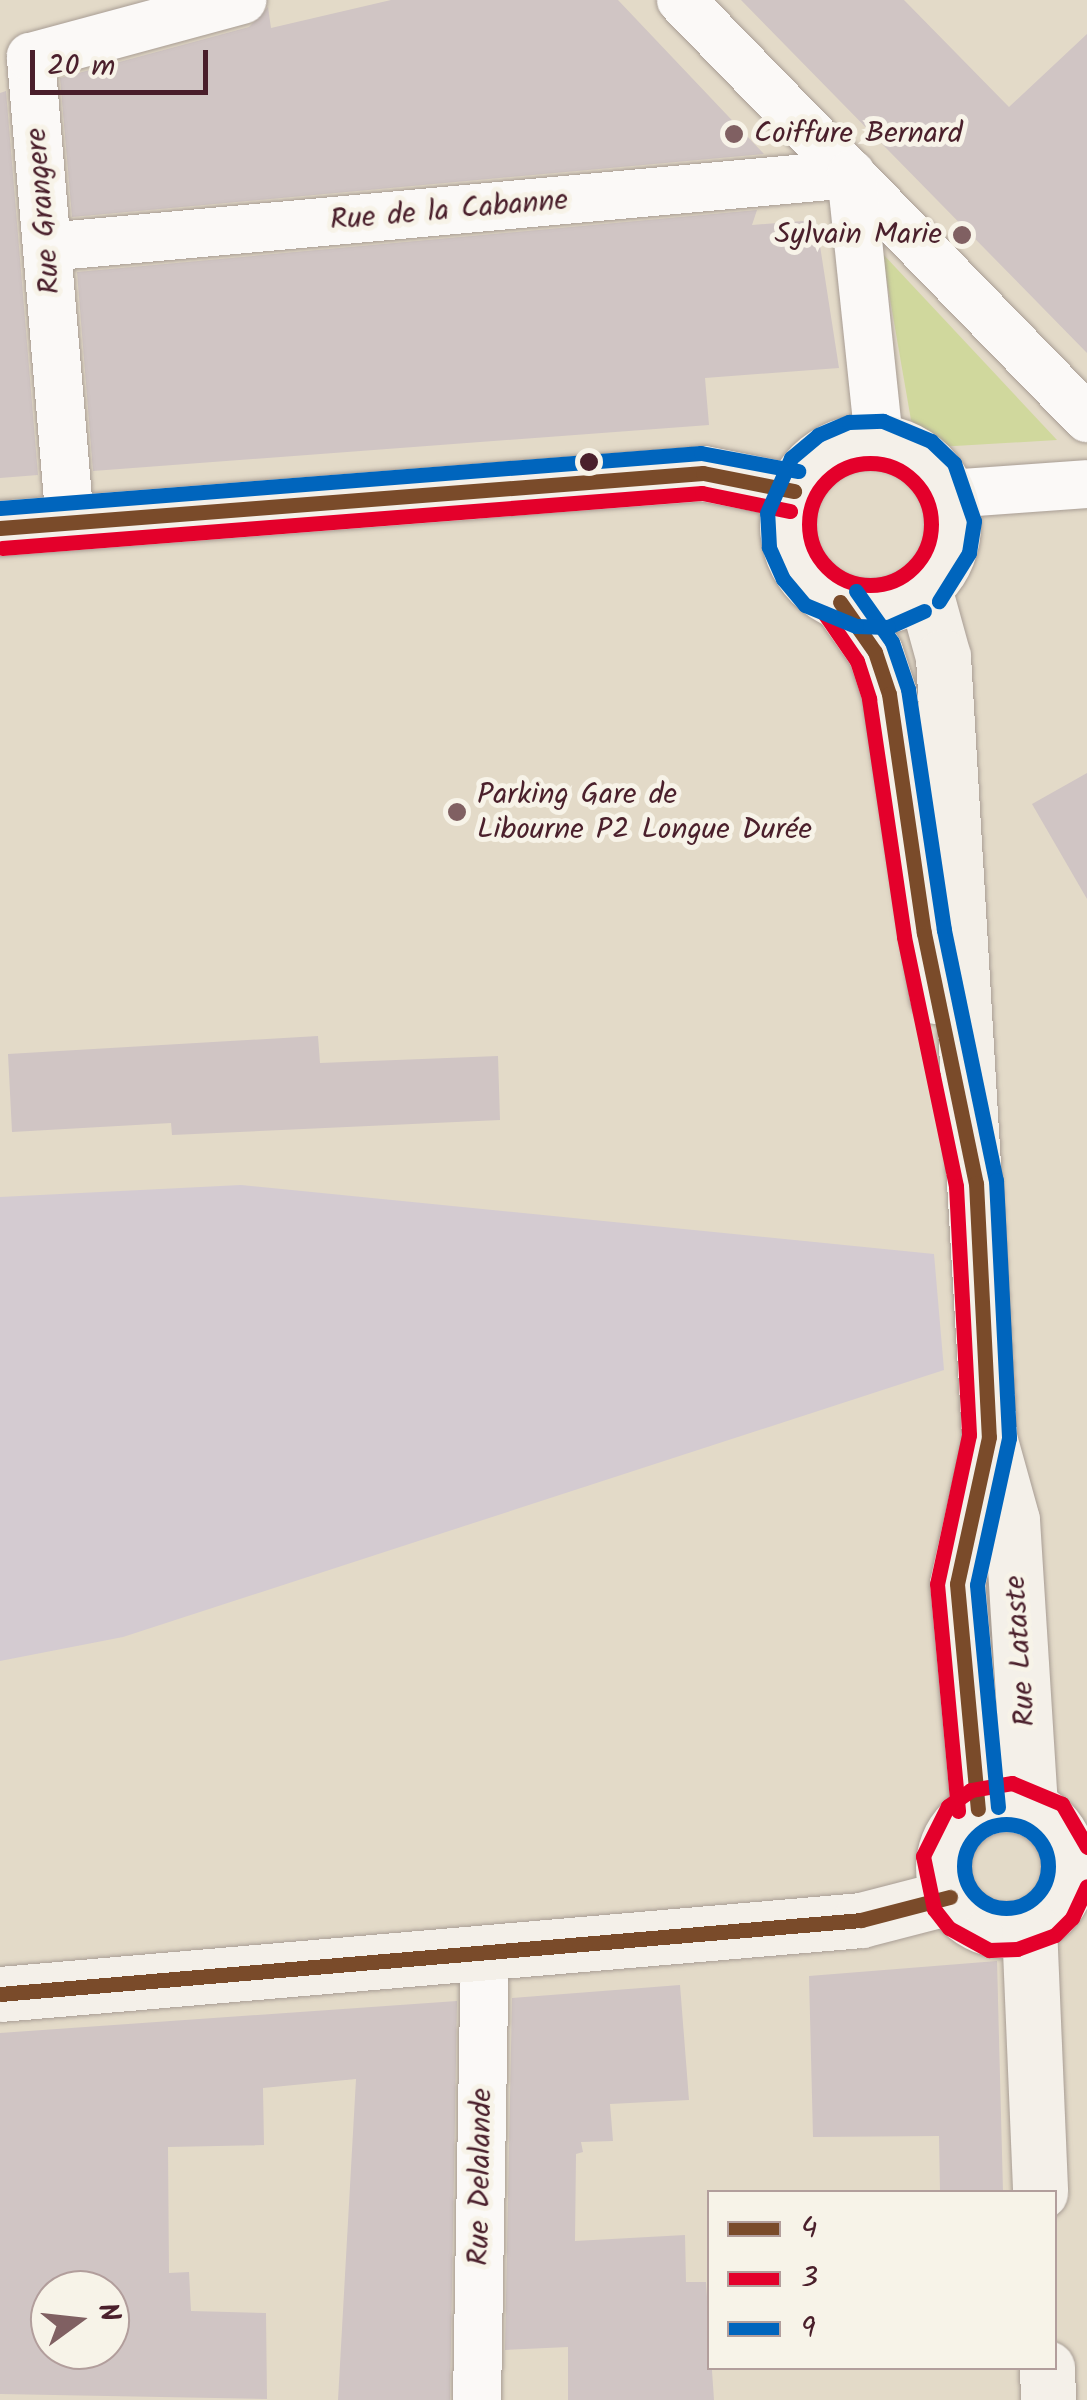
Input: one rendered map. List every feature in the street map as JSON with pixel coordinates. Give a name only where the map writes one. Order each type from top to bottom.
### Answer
[{"type":"main road","points":[[880,441],[921,458],[948,494],[951,545],[924,588],[884,606],[840,602],[816,588],[789,543],[794,491],[829,452],[880,441]]},
{"type":"main road","points":[[0,528],[702,473],[794,491]]},
{"type":"main road","name":"Rue Lataste","points":[[924,588],[942,657],[990,1437],[957,1584],[1004,1808]]},
{"type":"main road","name":"Rue Lataste","points":[[840,602],[876,652],[889,694],[924,933],[976,1183]]},
{"type":"main road","points":[[1004,1808],[1063,1837],[1078,1881],[1055,1908],[1029,1926],[994,1930],[976,1923],[950,1898],[943,1857],[961,1821],[1004,1808]]},
{"type":"main road","points":[[0,1994],[861,1920],[950,1898]]},
{"type":"main road","points":[[1029,1926],[1040,2190]]},
{"type":"main road","points":[[1047,2370],[1048,2400]]},
{"type":"street","name":"Rue Grangere","points":[[70,523],[48,247],[15,62],[242,0]]},
{"type":"street","points":[[682,0],[1087,418]]},
{"type":"street","points":[[851,174],[880,441]]},
{"type":"street","name":"Rue de la Cabanne","points":[[48,247],[851,174]]},
{"type":"street","points":[[948,494],[1087,484]]},
{"type":"street","name":"Rue Delalande","points":[[477,2400],[484,1954]]},
{"type":"shaded area","points":[[241,1185],[934,1254],[944,1370],[123,1637],[0,1661],[0,1197]]},
{"type":"green space","points":[[882,253],[1057,440],[938,447],[911,420]]},
{"type":"building","points":[[391,0],[618,0],[764,154],[72,217],[60,78],[249,27],[268,7],[271,28]]},
{"type":"building","points":[[741,0],[904,0],[1009,107],[1087,34],[1087,353]]},
{"type":"building","points":[[6,91],[38,475],[0,478],[0,93]]},
{"type":"building","points":[[757,210],[752,225],[816,220],[839,368],[705,378],[709,425],[93,471],[77,272]]},
{"type":"building","points":[[1087,773],[1087,899],[1032,804]]},
{"type":"building","points":[[318,1036],[320,1063],[498,1056],[500,1120],[172,1135],[171,1123],[12,1132],[8,1054]]},
{"type":"building","points":[[997,1961],[1003,2190],[940,2190],[939,2136],[813,2137],[809,1976]]},
{"type":"building","points":[[680,1985],[689,2100],[610,2104],[613,2141],[581,2142],[583,2152],[576,2154],[575,2241],[685,2235],[686,2282],[706,2282],[707,2370],[712,2370],[714,2400],[568,2400],[568,2347],[505,2350],[512,1998]]},
{"type":"building","points":[[457,2001],[450,2400],[338,2400],[356,2079],[263,2088],[264,2145],[168,2147],[169,2273],[189,2272],[191,2311],[266,2313],[267,2399],[0,2394],[0,2033]]},
{"type":"transit line","name":"9","points":[[924,611],[888,627],[856,626],[805,605],[783,579],[769,547],[767,513],[791,458],[818,435],[849,422],[883,421],[931,441],[954,463],[974,521],[969,553],[939,601]]},
{"type":"transit line","name":"9","points":[[0,508],[701,453],[798,471]]},
{"type":"transit line","name":"3","points":[[870,463],[893,468],[913,481],[926,501],[931,524],[926,547],[913,567],[893,580],[870,585],[847,580],[827,567],[814,547],[809,524],[814,501],[827,481],[847,468],[870,463]]},
{"type":"transit line","name":"4","points":[[0,528],[703,473],[794,491]]},
{"type":"transit line","name":"3","points":[[2,548],[702,493],[790,511]]},
{"type":"transit line","name":"9","points":[[856,591],[892,642],[908,689],[944,930],[996,1180],[1009,1438],[977,1585],[998,1807]]},
{"type":"transit line","name":"4","points":[[840,602],[875,652],[889,694],[924,933],[976,1183],[989,1437],[957,1584],[978,1809]]},
{"type":"transit line","name":"3","points":[[824,613],[857,661],[869,699],[904,937],[956,1186],[969,1435],[937,1584],[958,1811]]},
{"type":"transit line","name":"3","points":[[1087,1847],[1062,1804],[1012,1783],[971,1790],[948,1806],[923,1856],[934,1909],[949,1928],[989,1950],[1017,1949],[1055,1935],[1072,1918],[1087,1886]]},
{"type":"transit line","name":"9","points":[[1006,1824],[1022,1827],[1036,1836],[1045,1850],[1048,1866],[1045,1882],[1036,1896],[1022,1905],[1006,1908],[990,1905],[976,1896],[967,1882],[964,1866],[967,1850],[976,1836],[990,1827],[1006,1824]]},
{"type":"transit line","name":"4","points":[[0,1994],[861,1920],[950,1897]]},
{"type":"place","name":"Coiffure Bernard","points":[[734,134]]},
{"type":"place","name":"Sylvain Marie","points":[[962,235]]},
{"type":"place","name":"Parking Gare de Libourne P2 Longue Durée","points":[[457,812]]}]
